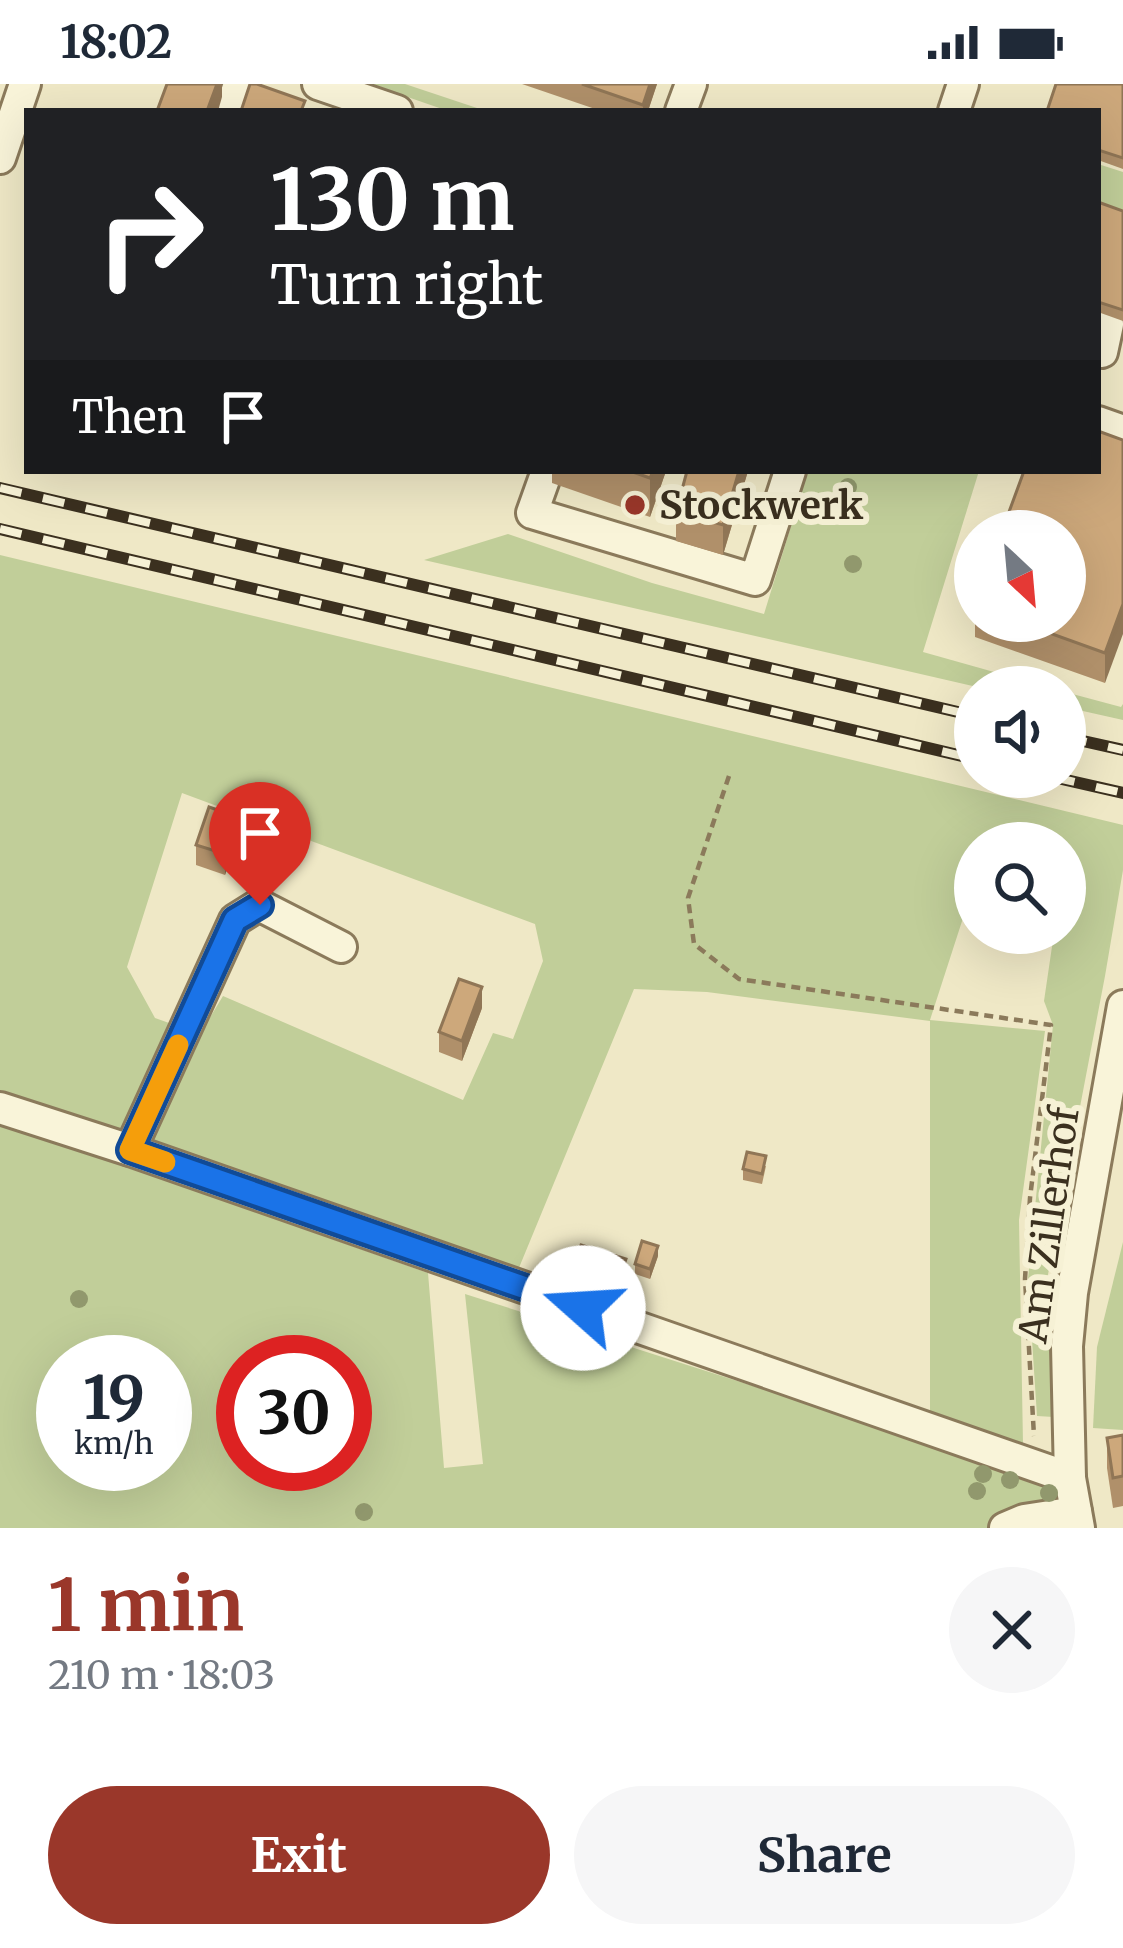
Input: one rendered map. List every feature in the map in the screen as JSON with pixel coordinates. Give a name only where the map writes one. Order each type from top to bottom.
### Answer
[{"type":"street","points":[[0,158],[25,84]]},
{"type":"street","points":[[328,95],[384,108]]},
{"type":"street","points":[[1101,322],[1108,325],[1108,354]]},
{"type":"street","points":[[546,474],[532,513],[755,580],[789,474]]},
{"type":"street","points":[[130,1150],[235,920],[260,905],[341,946]]},
{"type":"street","name":"Am Zillerhof","points":[[1078,1520],[1070,1478],[1067,1346],[1072,1293],[1123,1006]]},
{"type":"street","points":[[0,1108],[1070,1478]]},
{"type":"street","points":[[1005,1528],[1024,1520],[1078,1520]]},
{"type":"path","points":[[729,776],[688,898],[694,944],[739,979],[1051,1025],[1025,1279],[1035,1466]]},
{"type":"green space","points":[[370,84],[405,84],[477,108],[439,108]]},
{"type":"green space","points":[[1101,165],[1123,172],[1123,215],[1101,208]]},
{"type":"green space","points":[[807,474],[978,474],[967,510],[954,510],[954,552],[923,652],[973,666],[954,666],[954,682],[424,560],[508,534],[652,583],[764,614]]},
{"type":"green space","points":[[0,555],[954,784],[954,798],[1011,798],[1123,825],[1123,870],[1046,1285],[1054,1417],[1037,1416],[1028,1279],[1053,1025],[1044,1001],[1051,954],[1086,954],[1086,822],[954,822],[954,946],[930,1020],[1045,1031],[1019,1220],[1023,1444],[930,1413],[930,1021],[707,992],[634,989],[516,1275],[168,1146],[0,1090]],"holes":[[[182,793],[535,924],[543,961],[513,1039],[493,1033],[463,1100],[223,996],[200,1034],[155,1018],[127,967]]]},
{"type":"green space","points":[[1086,698],[1123,704],[1123,720],[1086,712]]},
{"type":"green space","points":[[0,1121],[428,1273],[444,1468],[483,1464],[465,1294],[1054,1482],[1061,1528],[0,1528]]},
{"type":"green space","points":[[1123,1242],[1123,1430],[1093,1428],[1097,1347]]},
{"type":"building","points":[[167,84],[217,84],[208,108],[158,108]]},
{"type":"building","points":[[250,84],[305,101],[302,108],[242,108]]},
{"type":"building","points":[[582,84],[650,84],[643,105]]},
{"type":"building","points":[[1056,84],[1123,84],[1123,158],[1101,151],[1101,108],[1048,108]]},
{"type":"building","points":[[1101,203],[1123,211],[1123,310],[1101,303]]},
{"type":"building","points":[[1101,432],[1123,440],[1123,604],[1105,653],[1074,642],[1086,642],[1086,510],[1010,510],[1023,474],[1101,474]]},
{"type":"building","points":[[686,474],[738,474],[723,525],[676,512]]},
{"type":"building","points":[[209,807],[238,817],[225,854],[196,845]]},
{"type":"building","points":[[459,979],[482,987],[462,1041],[439,1032]]},
{"type":"building","points":[[747,1152],[766,1156],[762,1174],[743,1169]]},
{"type":"building","points":[[642,1241],[658,1246],[650,1269],[635,1264]]},
{"type":"building","points":[[581,1245],[626,1259],[617,1287],[572,1273]]},
{"type":"building","points":[[1123,1435],[1123,1476],[1113,1478],[1107,1438]]},
{"type":"railway","points":[[0,488],[954,711]]},
{"type":"railway","points":[[0,529],[954,754]]},
{"type":"railway","points":[[1086,742],[1123,750]]},
{"type":"railway","points":[[1086,785],[1123,793]]},
{"type":"slow traffic","points":[[165,1162],[130,1150],[178,1045]]},
{"type":"place","name":"Stockwerk","points":[[635,505]]},
{"type":"route","points":[[260,905],[235,920],[130,1150],[583,1308]]}]
